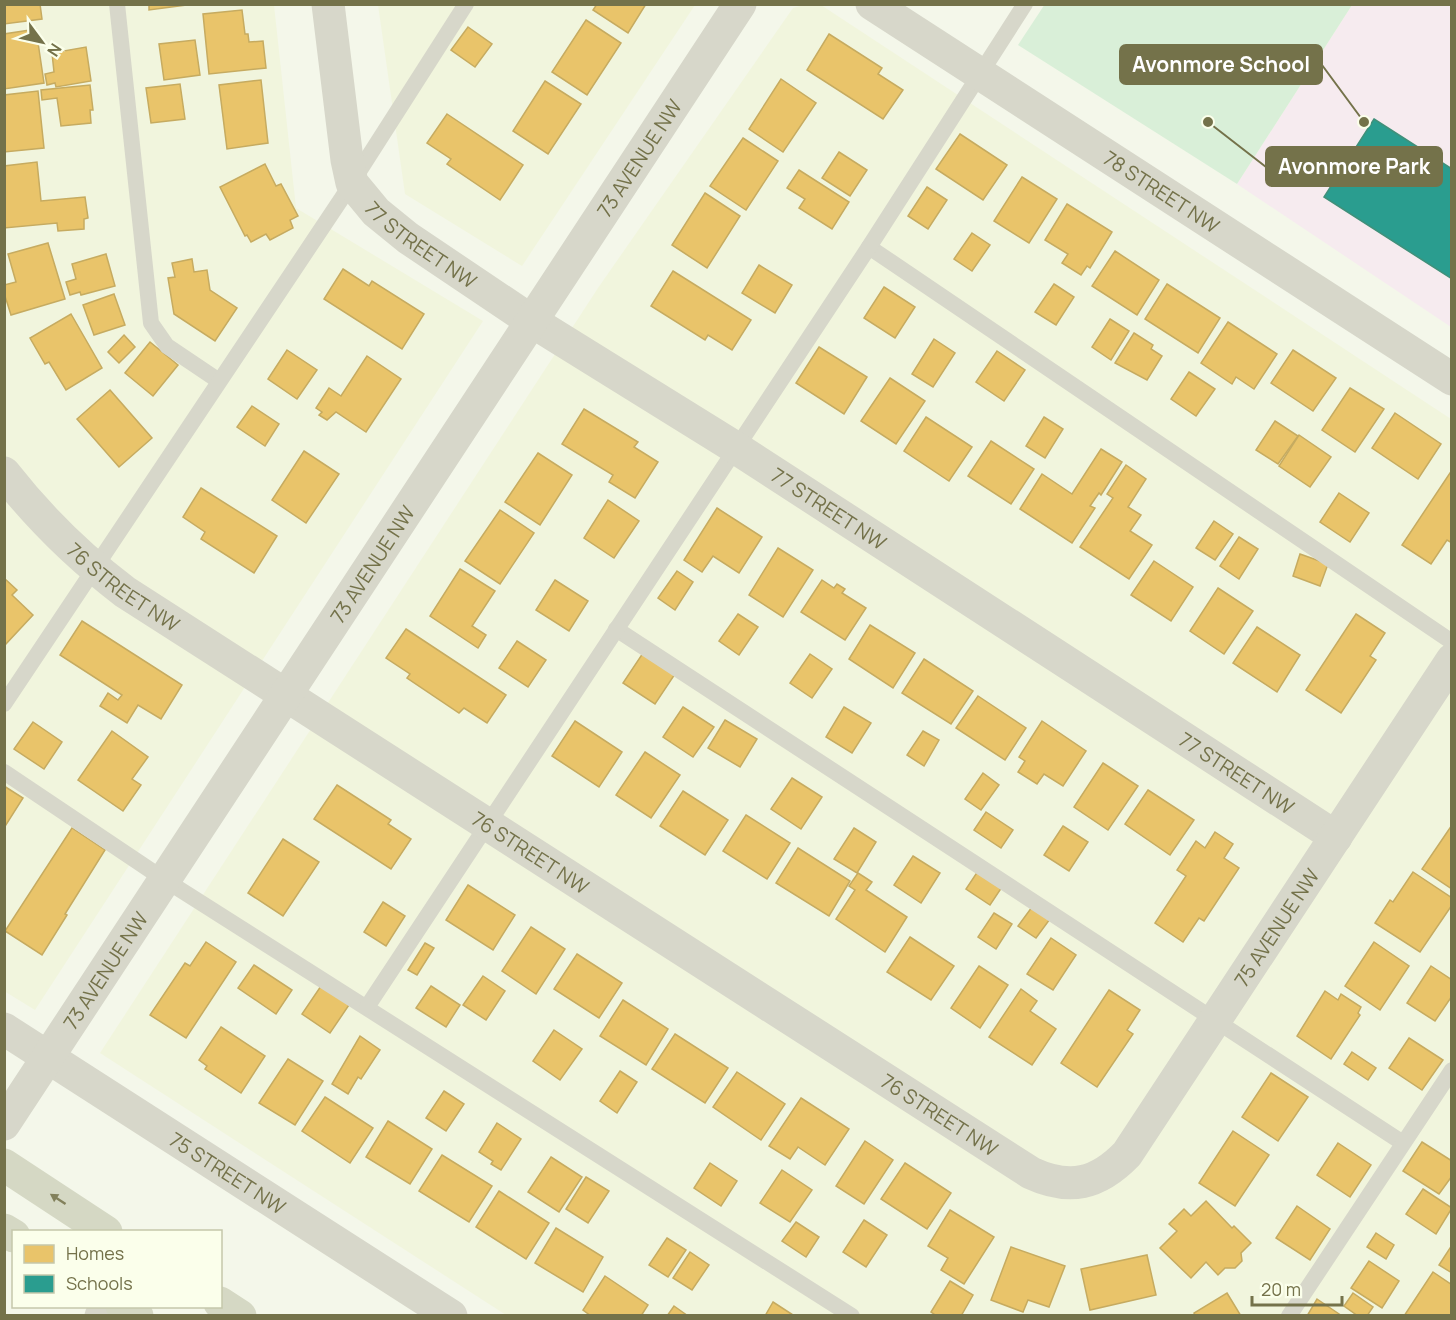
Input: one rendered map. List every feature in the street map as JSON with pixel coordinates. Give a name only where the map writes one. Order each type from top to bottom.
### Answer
[{"type":"main road","points":[[4,1165],[103,1230]]},
{"type":"main road","points":[[222,1304],[240,1316]]},
{"type":"street","points":[[328,4],[349,171]]},
{"type":"street","name":"73 AVENUE NW","points":[[4,1124],[740,4]]},
{"type":"street","name":"78 STREET NW","points":[[872,4],[980,76],[1452,379]]},
{"type":"street","name":"77 STREET NW","points":[[349,171],[376,212],[408,238],[533,322],[736,448],[1336,837]]},
{"type":"street","name":"76 STREET NW","points":[[4,473],[35,512],[62,540],[125,592],[1031,1173],[1057,1183],[1073,1184],[1088,1181]]},
{"type":"street","name":"75 AVENUE NW","points":[[1088,1181],[1101,1176],[1127,1154],[1452,660]]},
{"type":"street","name":"75 STREET NW","points":[[4,1029],[451,1316]]},
{"type":"lane","points":[[117,4],[151,323],[167,346],[219,381]]},
{"type":"lane","points":[[4,704],[219,381],[349,171],[466,4]]},
{"type":"lane","points":[[367,1007],[869,247],[1026,4]]},
{"type":"lane","points":[[869,247],[1452,642]]},
{"type":"lane","points":[[616,629],[1403,1143]]},
{"type":"lane","points":[[4,772],[165,880],[852,1316]]},
{"type":"lane","points":[[1289,1316],[1452,1070]]},
{"type":"shaded area","points":[[1045,4],[1352,5],[1237,184],[1018,45]]},
{"type":"shaded area","points":[[4,5],[274,5],[296,208],[483,321],[35,1010],[4,991]]},
{"type":"shaded area","points":[[378,5],[695,5],[522,266],[405,194]]},
{"type":"shaded area","points":[[803,5],[821,5],[1451,419],[1451,1315],[506,1315],[100,1053],[598,288],[793,8]]},
{"type":"shaded area","points":[[1352,5],[1451,5],[1451,327],[1237,184]]},
{"type":"building: Homes","points":[[4,4],[40,4],[42,19],[4,24]]},
{"type":"building: Homes","points":[[149,4],[186,4],[186,5],[149,10]]},
{"type":"building: Homes","points":[[597,4],[646,4],[628,33],[593,10]]},
{"type":"building: Homes","points":[[242,10],[245,34],[248,34],[249,42],[263,41],[266,68],[209,74],[203,14]]},
{"type":"building: Homes","points":[[586,20],[621,43],[587,95],[552,72]]},
{"type":"building: Homes","points":[[468,27],[492,44],[475,67],[451,50]]},
{"type":"building: Homes","points":[[36,29],[44,83],[4,89],[4,34]]},
{"type":"building: Homes","points":[[829,34],[882,68],[878,74],[903,90],[883,119],[807,70]]},
{"type":"building: Homes","points":[[195,40],[200,75],[164,80],[159,44]]},
{"type":"building: Homes","points":[[86,47],[91,81],[56,87],[55,83],[47,85],[45,74],[54,72],[52,53]]},
{"type":"building: Homes","points":[[781,79],[816,103],[783,152],[749,129]]},
{"type":"building: Homes","points":[[261,80],[268,143],[227,149],[219,85]]},
{"type":"building: Homes","points":[[545,81],[581,104],[548,154],[513,131]]},
{"type":"building: Homes","points":[[180,84],[185,119],[151,123],[146,88]]},
{"type":"building: Homes","points":[[90,85],[93,110],[90,110],[91,123],[61,126],[57,98],[42,100],[41,90]]},
{"type":"building: Homes","points":[[38,91],[44,148],[4,152],[4,95]]},
{"type":"building: Homes","points":[[447,114],[523,165],[500,200],[447,164],[451,159],[427,143]]},
{"type":"building: Homes","points":[[960,134],[1007,165],[983,200],[936,169]]},
{"type":"building: Homes","points":[[743,138],[778,161],[746,210],[710,186]]},
{"type":"building: Homes","points":[[839,152],[867,170],[850,196],[822,178]]},
{"type":"building: Homes","points":[[37,162],[41,201],[85,197],[88,218],[84,219],[84,229],[58,231],[57,223],[4,228],[4,166]]},
{"type":"building: Homes","points":[[265,164],[276,186],[281,184],[298,216],[290,220],[293,228],[270,240],[266,234],[251,242],[247,235],[245,236],[220,187]]},
{"type":"building: Homes","points":[[799,170],[849,202],[832,229],[799,208],[805,199],[787,188]]},
{"type":"building: Homes","points":[[1022,177],[1057,199],[1029,243],[994,221]]},
{"type":"building: Homes","points":[[927,187],[947,200],[928,229],[908,216]]},
{"type":"building: Homes","points":[[705,193],[740,216],[707,268],[672,245]]},
{"type":"building: Homes","points":[[1067,204],[1112,232],[1090,268],[1087,266],[1081,275],[1062,263],[1068,254],[1045,240]]},
{"type":"building: Homes","points":[[972,233],[990,245],[972,271],[954,259]]},
{"type":"building: Homes","points":[[48,243],[65,299],[11,315],[4,293],[4,285],[16,282],[8,254]]},
{"type":"building: Homes","points":[[1115,251],[1159,280],[1137,315],[1092,286]]},
{"type":"building: Homes","points":[[106,254],[115,286],[81,295],[80,292],[70,295],[66,282],[76,279],[72,264]]},
{"type":"building: Homes","points":[[192,259],[194,272],[207,270],[210,290],[237,308],[215,341],[174,314],[168,278],[175,277],[172,263]]},
{"type":"building: Homes","points":[[759,265],[792,285],[775,313],[742,293]]},
{"type":"building: Homes","points":[[343,269],[369,286],[372,281],[424,314],[402,349],[324,299]]},
{"type":"building: Homes","points":[[673,271],[751,320],[732,350],[708,335],[705,340],[651,306]]},
{"type":"building: Homes","points":[[1054,284],[1074,297],[1056,325],[1035,312]]},
{"type":"building: Homes","points":[[1167,284],[1220,318],[1198,353],[1145,319]]},
{"type":"building: Homes","points":[[884,287],[915,307],[895,338],[864,318]]},
{"type":"building: Homes","points":[[114,294],[125,325],[94,335],[83,305]]},
{"type":"building: Homes","points":[[71,314],[102,368],[66,390],[49,362],[45,364],[30,338]]},
{"type":"building: Homes","points":[[1110,319],[1129,331],[1111,360],[1092,347]]},
{"type":"building: Homes","points":[[1228,322],[1277,354],[1254,389],[1236,377],[1232,384],[1201,363]]},
{"type":"building: Homes","points":[[1134,333],[1153,345],[1151,349],[1162,356],[1147,380],[1115,363]]},
{"type":"building: Homes","points":[[124,335],[135,347],[119,363],[108,352]]},
{"type":"building: Homes","points":[[934,339],[955,353],[933,387],[912,374]]},
{"type":"building: Homes","points":[[150,342],[178,365],[153,396],[125,373]]},
{"type":"building: Homes","points":[[819,347],[867,377],[844,414],[796,383]]},
{"type":"building: Homes","points":[[287,350],[317,370],[297,399],[268,379]]},
{"type":"building: Homes","points":[[1293,350],[1336,378],[1313,411],[1271,383]]},
{"type":"building: Homes","points":[[997,351],[1025,370],[1004,401],[976,382]]},
{"type":"building: Homes","points":[[367,356],[401,379],[366,432],[336,412],[327,420],[319,415],[322,412],[316,408],[329,388],[341,396]]},
{"type":"building: Homes","points":[[1189,372],[1215,389],[1196,416],[1171,399]]},
{"type":"building: Homes","points":[[890,378],[925,401],[896,444],[861,421]]},
{"type":"building: Homes","points":[[1350,388],[1384,409],[1355,452],[1322,430]]},
{"type":"building: Homes","points":[[110,390],[152,438],[119,467],[77,419]]},
{"type":"building: Homes","points":[[252,406],[279,424],[265,446],[237,427]]},
{"type":"building: Homes","points":[[584,409],[638,442],[634,447],[658,462],[635,498],[609,482],[613,475],[562,444]]},
{"type":"building: Homes","points":[[1395,413],[1441,444],[1418,479],[1372,448]]},
{"type":"building: Homes","points":[[926,417],[972,447],[949,481],[904,451]]},
{"type":"building: Homes","points":[[1044,417],[1063,429],[1045,458],[1026,446]]},
{"type":"building: Homes","points":[[1275,421],[1298,436],[1278,464],[1256,450]]},
{"type":"building: Homes","points":[[1299,435],[1331,457],[1310,487],[1279,466]]},
{"type":"building: Homes","points":[[991,441],[1034,469],[1011,504],[968,476]]},
{"type":"building: Homes","points":[[1101,449],[1122,462],[1101,495],[1099,493],[1090,506],[1095,508],[1072,543],[1020,509],[1042,474],[1072,494]]},
{"type":"building: Homes","points":[[304,451],[339,474],[306,523],[272,500]]},
{"type":"building: Homes","points":[[538,453],[572,475],[540,525],[505,502]]},
{"type":"building: Homes","points":[[1126,465],[1146,479],[1128,507],[1141,515],[1130,531],[1152,545],[1129,579],[1080,547],[1113,498],[1107,494]]},
{"type":"building: Homes","points":[[1452,470],[1452,543],[1447,540],[1431,564],[1402,545]]},
{"type":"building: Homes","points":[[201,488],[277,536],[254,573],[201,539],[205,532],[183,517]]},
{"type":"building: Homes","points":[[1339,493],[1369,513],[1350,542],[1320,522]]},
{"type":"building: Homes","points":[[608,500],[639,521],[614,558],[584,538]]},
{"type":"building: Homes","points":[[717,508],[762,537],[739,573],[713,556],[702,572],[684,560]]},
{"type":"building: Homes","points":[[500,510],[534,533],[500,584],[465,561]]},
{"type":"building: Homes","points":[[1214,521],[1233,534],[1215,560],[1196,548]]},
{"type":"building: Homes","points":[[1239,537],[1258,549],[1239,579],[1220,566]]},
{"type":"building: Homes","points":[[778,548],[813,570],[783,617],[749,595]]},
{"type":"building: Homes","points":[[1300,554],[1328,564],[1320,586],[1293,576]]},
{"type":"building: Homes","points":[[1154,561],[1193,587],[1171,621],[1131,595]]},
{"type":"building: Homes","points":[[460,569],[495,591],[472,626],[486,635],[478,648],[430,616]]},
{"type":"building: Homes","points":[[677,571],[693,582],[675,610],[658,598]]},
{"type":"building: Homes","points":[[4,578],[17,590],[12,595],[33,615],[4,646]]},
{"type":"building: Homes","points":[[555,580],[588,601],[569,631],[536,610]]},
{"type":"building: Homes","points":[[822,580],[834,588],[837,584],[845,589],[842,593],[866,608],[845,640],[801,612]]},
{"type":"building: Homes","points":[[1218,588],[1253,611],[1224,654],[1190,631]]},
{"type":"building: Homes","points":[[738,614],[758,627],[739,655],[719,641]]},
{"type":"building: Homes","points":[[1356,614],[1385,633],[1370,656],[1376,660],[1341,713],[1306,690]]},
{"type":"building: Homes","points":[[82,621],[182,685],[161,719],[138,705],[127,723],[100,706],[108,693],[118,700],[122,695],[60,655]]},
{"type":"building: Homes","points":[[870,625],[915,653],[893,688],[849,659]]},
{"type":"building: Homes","points":[[1257,627],[1300,655],[1277,692],[1233,663]]},
{"type":"building: Homes","points":[[406,629],[506,695],[487,723],[464,708],[459,713],[407,678],[410,674],[386,658]]},
{"type":"building: Homes","points":[[517,641],[546,660],[528,687],[499,668]]},
{"type":"building: Homes","points":[[643,653],[675,674],[655,704],[623,683]]},
{"type":"building: Homes","points":[[810,654],[832,669],[812,698],[790,683]]},
{"type":"building: Homes","points":[[924,659],[973,691],[951,724],[902,693]]},
{"type":"building: Homes","points":[[978,696],[1026,728],[1005,760],[956,728]]},
{"type":"building: Homes","points":[[683,707],[714,727],[693,757],[663,737]]},
{"type":"building: Homes","points":[[844,707],[871,723],[852,753],[826,737]]},
{"type":"building: Homes","points":[[725,720],[757,739],[740,767],[708,748]]},
{"type":"building: Homes","points":[[575,721],[622,752],[599,787],[552,756]]},
{"type":"building: Homes","points":[[1042,721],[1086,751],[1063,786],[1044,774],[1037,784],[1018,772],[1025,761],[1019,757]]},
{"type":"building: Homes","points":[[33,722],[62,742],[44,769],[14,749]]},
{"type":"building: Homes","points":[[112,731],[148,757],[132,779],[141,785],[123,811],[78,780]]},
{"type":"building: Homes","points":[[923,731],[939,740],[924,766],[907,755]]},
{"type":"building: Homes","points":[[645,752],[680,775],[651,818],[616,795]]},
{"type":"building: Homes","points":[[1103,763],[1138,786],[1108,830],[1074,807]]},
{"type":"building: Homes","points":[[983,773],[999,785],[981,810],[965,799]]},
{"type":"building: Homes","points":[[792,778],[822,797],[801,829],[771,809]]},
{"type":"building: Homes","points":[[337,785],[391,820],[388,824],[411,839],[391,869],[314,819]]},
{"type":"building: Homes","points":[[4,786],[23,798],[4,828]]},
{"type":"building: Homes","points":[[1148,790],[1194,820],[1170,855],[1125,824]]},
{"type":"building: Homes","points":[[683,791],[728,820],[705,855],[660,826]]},
{"type":"building: Homes","points":[[986,812],[1013,830],[1001,848],[974,830]]},
{"type":"building: Homes","points":[[746,815],[790,843],[767,879],[723,851]]},
{"type":"building: Homes","points":[[1452,825],[1452,889],[1422,869]]},
{"type":"building: Homes","points":[[1063,826],[1088,842],[1069,871],[1044,855]]},
{"type":"building: Homes","points":[[72,828],[105,850],[42,955],[5,931]]},
{"type":"building: Homes","points":[[854,828],[876,842],[857,873],[834,859]]},
{"type":"building: Homes","points":[[1215,832],[1233,844],[1224,858],[1239,868],[1204,921],[1199,918],[1183,942],[1155,923],[1186,876],[1177,870],[1196,841],[1205,848]]},
{"type":"building: Homes","points":[[283,839],[319,862],[283,916],[248,893]]},
{"type":"building: Homes","points":[[798,848],[850,881],[829,916],[776,883]]},
{"type":"building: Homes","points":[[913,856],[940,873],[921,903],[894,885]]},
{"type":"building: Homes","points":[[978,871],[1002,887],[990,905],[966,889]]},
{"type":"building: Homes","points":[[1413,872],[1452,898],[1452,905],[1420,952],[1375,923],[1390,900],[1393,902]]},
{"type":"building: Homes","points":[[858,873],[872,882],[866,890],[907,917],[885,952],[836,919],[855,890],[849,886]]},
{"type":"building: Homes","points":[[468,885],[515,915],[493,950],[446,920]]},
{"type":"building: Homes","points":[[383,902],[405,916],[386,946],[364,932]]},
{"type":"building: Homes","points":[[1032,907],[1050,919],[1036,938],[1018,926]]},
{"type":"building: Homes","points":[[994,913],[1012,924],[996,949],[978,937]]},
{"type":"building: Homes","points":[[531,927],[565,949],[536,994],[502,971]]},
{"type":"building: Homes","points":[[910,937],[954,966],[931,1000],[887,972]]},
{"type":"building: Homes","points":[[1051,938],[1076,955],[1053,990],[1027,974]]},
{"type":"building: Homes","points":[[206,942],[236,962],[186,1038],[150,1015],[185,963],[190,966]]},
{"type":"building: Homes","points":[[1374,942],[1409,966],[1380,1010],[1345,986]]},
{"type":"building: Homes","points":[[425,943],[434,948],[417,975],[408,970]]},
{"type":"building: Homes","points":[[577,954],[622,983],[599,1018],[554,989]]},
{"type":"building: Homes","points":[[254,965],[292,990],[276,1014],[238,988]]},
{"type":"building: Homes","points":[[979,966],[1008,985],[980,1028],[951,1008]]},
{"type":"building: Homes","points":[[1431,966],[1452,980],[1452,996],[1435,1021],[1407,1003]]},
{"type":"building: Homes","points":[[483,976],[505,991],[486,1020],[463,1005]]},
{"type":"building: Homes","points":[[323,983],[351,1002],[330,1033],[302,1014]]},
{"type":"building: Homes","points":[[431,986],[460,1005],[446,1027],[416,1008]]},
{"type":"building: Homes","points":[[1021,989],[1037,1001],[1030,1011],[1056,1029],[1032,1065],[989,1037]]},
{"type":"building: Homes","points":[[1109,990],[1140,1010],[1127,1030],[1133,1034],[1097,1087],[1061,1063]]},
{"type":"building: Homes","points":[[1325,991],[1338,1000],[1341,994],[1361,1007],[1358,1013],[1360,1015],[1331,1059],[1297,1036]]},
{"type":"building: Homes","points":[[623,1000],[668,1029],[646,1065],[600,1036]]},
{"type":"building: Homes","points":[[221,1027],[265,1056],[241,1093],[205,1069],[207,1066],[199,1060]]},
{"type":"building: Homes","points":[[554,1030],[582,1049],[560,1080],[533,1061]]},
{"type":"building: Homes","points":[[675,1034],[728,1068],[705,1103],[652,1069]]},
{"type":"building: Homes","points":[[360,1036],[380,1050],[361,1079],[358,1077],[348,1094],[332,1084]]},
{"type":"building: Homes","points":[[1409,1038],[1443,1060],[1422,1090],[1389,1068]]},
{"type":"building: Homes","points":[[1352,1052],[1376,1068],[1368,1080],[1344,1064]]},
{"type":"building: Homes","points":[[288,1059],[323,1081],[295,1125],[259,1103]]},
{"type":"building: Homes","points":[[620,1071],[637,1082],[617,1113],[600,1101]]},
{"type":"building: Homes","points":[[737,1072],[785,1104],[761,1140],[713,1107]]},
{"type":"building: Homes","points":[[1271,1073],[1308,1097],[1278,1141],[1242,1117]]},
{"type":"building: Homes","points":[[444,1091],[464,1104],[446,1131],[426,1118]]},
{"type":"building: Homes","points":[[325,1097],[373,1128],[350,1163],[302,1131]]},
{"type":"building: Homes","points":[[801,1098],[849,1129],[825,1165],[798,1147],[790,1159],[769,1146]]},
{"type":"building: Homes","points":[[388,1121],[432,1149],[410,1184],[366,1157]]},
{"type":"building: Homes","points":[[497,1123],[521,1139],[501,1170],[491,1164],[493,1161],[479,1152]]},
{"type":"building: Homes","points":[[1233,1131],[1269,1155],[1235,1206],[1199,1183]]},
{"type":"building: Homes","points":[[865,1141],[893,1160],[864,1204],[836,1186]]},
{"type":"building: Homes","points":[[1422,1142],[1452,1161],[1452,1176],[1439,1194],[1403,1171]]},
{"type":"building: Homes","points":[[1338,1143],[1371,1165],[1350,1197],[1317,1175]]},
{"type":"building: Homes","points":[[442,1155],[492,1186],[469,1222],[419,1191]]},
{"type":"building: Homes","points":[[551,1157],[582,1177],[559,1212],[528,1192]]},
{"type":"building: Homes","points":[[710,1163],[737,1181],[721,1206],[694,1188]]},
{"type":"building: Homes","points":[[905,1163],[951,1193],[927,1229],[881,1199]]},
{"type":"building: Homes","points":[[782,1170],[812,1190],[790,1222],[760,1203]]},
{"type":"building: Homes","points":[[586,1177],[609,1191],[588,1223],[566,1209]]},
{"type":"building: Homes","points":[[1423,1189],[1452,1208],[1436,1234],[1406,1214]]},
{"type":"building: Homes","points":[[499,1191],[549,1223],[526,1259],[476,1227]]},
{"type":"building: Homes","points":[[1206,1201],[1232,1228],[1234,1226],[1251,1243],[1241,1253],[1242,1261],[1235,1268],[1225,1268],[1218,1275],[1206,1262],[1191,1278],[1160,1248],[1177,1231],[1169,1224],[1184,1209],[1191,1216]]},
{"type":"building: Homes","points":[[1297,1206],[1330,1229],[1310,1260],[1276,1238]]},
{"type":"building: Homes","points":[[950,1210],[994,1237],[964,1284],[941,1270],[948,1258],[928,1246]]},
{"type":"building: Homes","points":[[864,1220],[887,1235],[866,1267],[843,1252]]},
{"type":"building: Homes","points":[[796,1222],[819,1237],[806,1257],[782,1241]]},
{"type":"building: Homes","points":[[556,1228],[603,1257],[583,1292],[535,1263]]},
{"type":"building: Homes","points":[[1376,1233],[1394,1245],[1386,1259],[1367,1247]]},
{"type":"building: Homes","points":[[667,1238],[686,1250],[668,1277],[649,1265]]},
{"type":"building: Homes","points":[[1452,1245],[1452,1273],[1439,1265]]},
{"type":"building: Homes","points":[[1011,1247],[1065,1266],[1049,1307],[1028,1300],[1023,1312],[991,1300]]},
{"type":"building: Homes","points":[[690,1252],[709,1265],[692,1290],[673,1278]]},
{"type":"building: Homes","points":[[1147,1255],[1156,1295],[1090,1310],[1081,1269]]},
{"type":"building: Homes","points":[[1369,1261],[1399,1281],[1382,1308],[1351,1288]]},
{"type":"building: Homes","points":[[1433,1272],[1452,1285],[1452,1316],[1404,1316]]},
{"type":"building: Homes","points":[[605,1276],[648,1305],[641,1316],[591,1316],[583,1310]]},
{"type":"building: Homes","points":[[950,1281],[973,1295],[961,1316],[937,1316],[931,1312]]},
{"type":"building: Homes","points":[[1227,1293],[1241,1316],[1195,1316],[1194,1313]]},
{"type":"building: Homes","points":[[1353,1293],[1373,1307],[1367,1316],[1358,1316],[1344,1306]]},
{"type":"building: Homes","points":[[1317,1299],[1342,1316],[1307,1316]]},
{"type":"building: Homes","points":[[773,1302],[793,1315],[793,1316],[765,1316]]},
{"type":"building: Homes","points":[[674,1306],[688,1316],[667,1316]]},
{"type":"building: Schools","points":[[1374,119],[1452,169],[1452,279],[1324,197]]},
{"type":"place","name":"Avonmore Park","points":[[1208,122]]},
{"type":"place","name":"Avonmore School","points":[[1364,122]]}]
